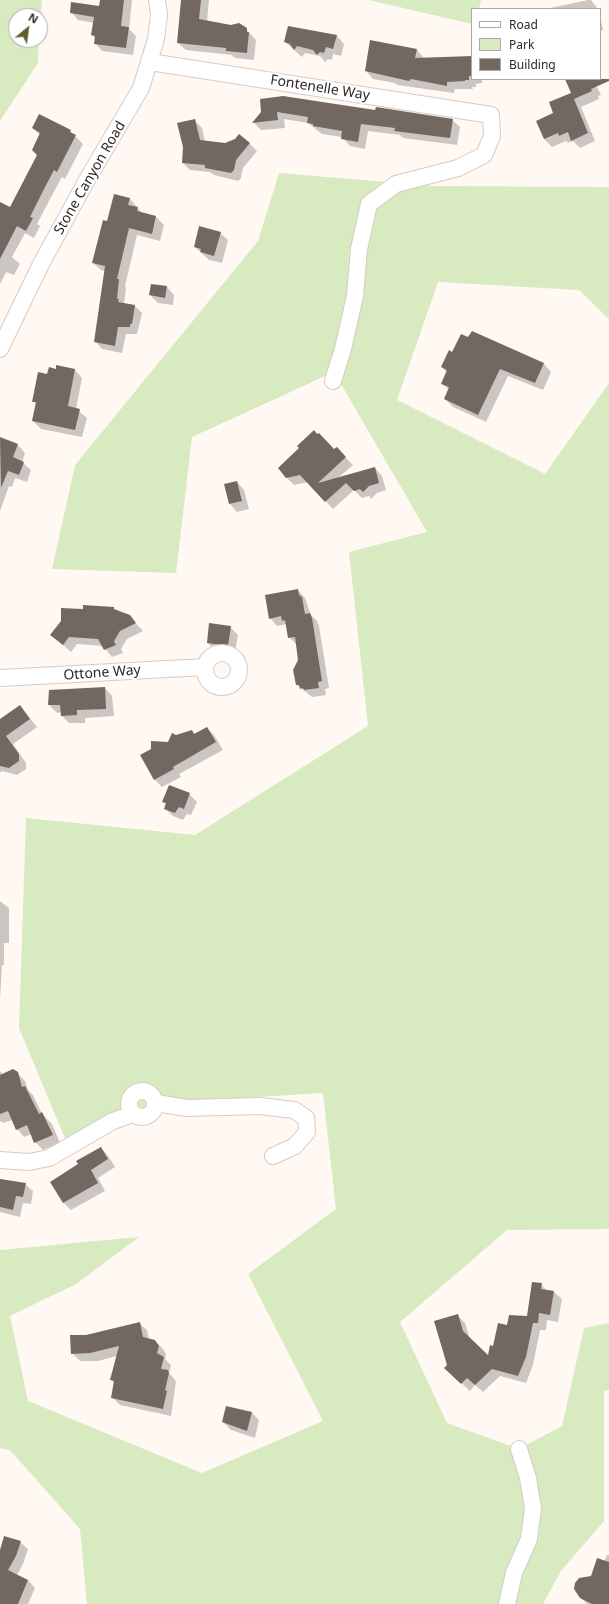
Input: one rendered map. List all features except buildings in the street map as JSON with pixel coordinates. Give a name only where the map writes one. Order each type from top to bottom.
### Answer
[{"type":"street","name":"Stone Canyon Road","points":[[0,349],[40,264],[141,88],[156,39],[159,15],[157,0]]},
{"type":"street","name":"Fontenelle Way","points":[[150,62],[491,115],[492,136],[484,155],[458,168],[396,184],[368,204],[359,249],[355,296],[344,349],[333,381]]},
{"type":"street","name":"Ottone Way","points":[[0,678],[205,667]]},
{"type":"street","points":[[146,1091],[154,1097],[156,1103],[154,1110],[148,1116],[141,1118],[133,1114],[128,1106],[134,1092],[146,1091]]},
{"type":"street","points":[[156,1103],[187,1108],[260,1106],[294,1110],[306,1118],[307,1132],[296,1146],[273,1156]]},
{"type":"street","points":[[0,1160],[29,1162],[49,1158],[113,1121],[133,1114]]},
{"type":"street","points":[[507,1604],[514,1574],[529,1539],[533,1508],[528,1478],[520,1449]]},
{"type":"green space","points":[[0,0],[42,0],[41,8],[8,8],[8,48],[39,48],[38,63],[0,121]]},
{"type":"green space","points":[[369,0],[481,0],[479,8],[471,8],[471,24]]},
{"type":"green space","points":[[279,173],[434,186],[609,187],[609,319],[579,290],[438,282],[397,400],[545,474],[609,383],[609,1229],[507,1230],[400,1322],[447,1423],[519,1449],[562,1426],[584,1328],[609,1323],[609,1390],[604,1391],[604,1521],[561,1571],[543,1604],[87,1604],[80,1529],[10,1450],[0,1448],[0,1250],[139,1237],[76,1284],[10,1316],[28,1401],[202,1473],[323,1421],[248,1274],[336,1209],[323,1093],[156,1103],[154,1110],[148,1116],[137,1116],[69,1148],[19,1028],[26,818],[195,835],[368,726],[349,552],[427,532],[334,372],[192,437],[176,573],[52,569],[75,465],[258,241]]}]
